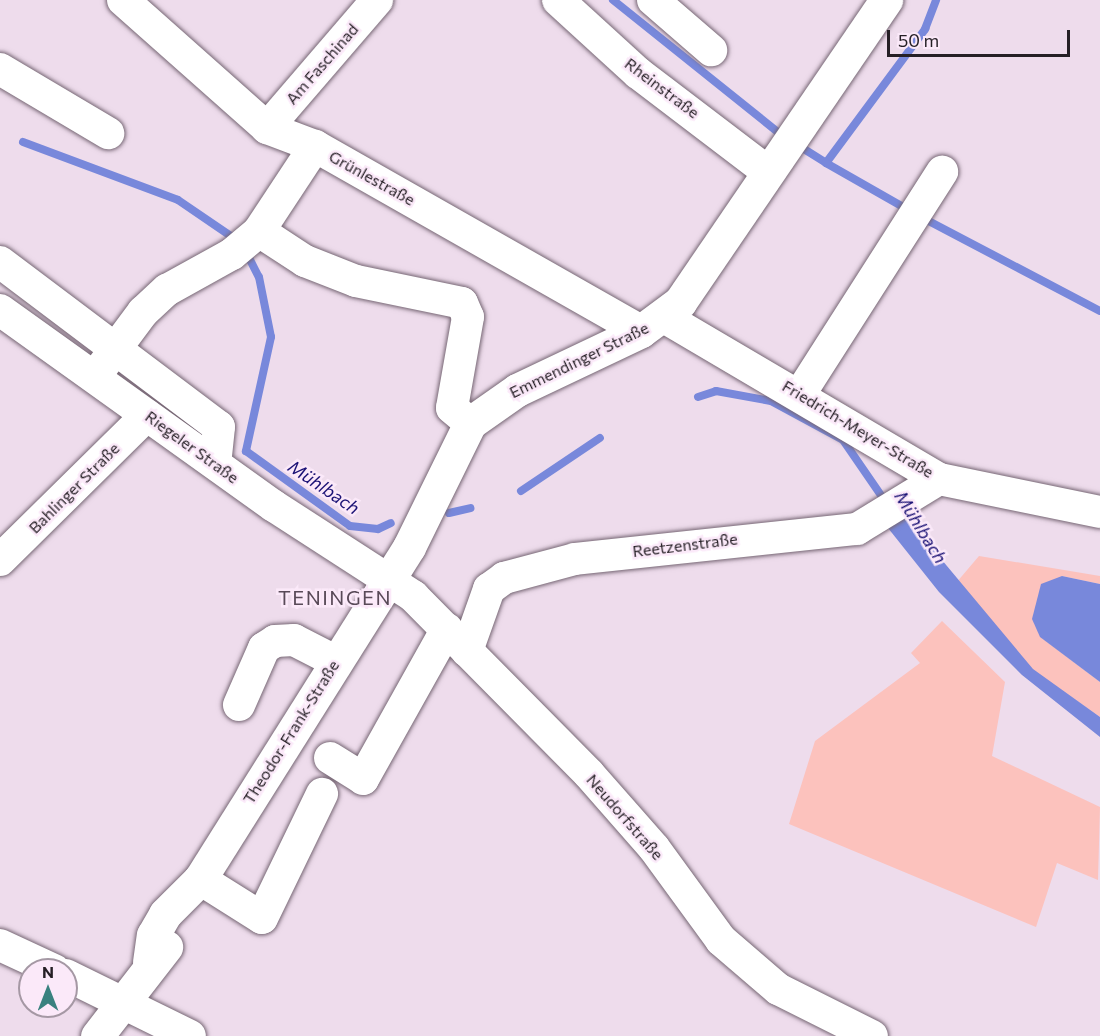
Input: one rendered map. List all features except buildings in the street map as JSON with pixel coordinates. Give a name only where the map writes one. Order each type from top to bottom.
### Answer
[{"type":"main road","name":"Emmendinger Straße","points":[[389,579],[417,533],[470,423],[508,395],[652,324],[699,277],[886,0]]},
{"type":"main road","name":"Theodor-Frank-Straße","points":[[97,1036],[149,962],[181,931],[193,910],[198,883],[335,661],[389,579]]},
{"type":"street","name":"Grünlestraße","points":[[123,0],[267,128],[315,146],[652,324]]},
{"type":"street","name":"Am Faschinad","points":[[267,128],[377,0]]},
{"type":"street","name":"Rheinstraße","points":[[558,0],[638,73],[783,151]]},
{"type":"street","points":[[653,0],[711,50]]},
{"type":"street","points":[[0,69],[108,133]]},
{"type":"street","points":[[106,363],[143,312],[167,290],[247,241],[315,146]]},
{"type":"street","points":[[800,394],[942,172]]},
{"type":"street","points":[[247,241],[356,281],[462,303],[468,317],[452,408],[470,423]]},
{"type":"street","points":[[0,262],[106,363],[219,428],[215,463]]},
{"type":"street","name":"Riegeler Straße","points":[[0,310],[106,363],[147,415],[389,579]]},
{"type":"street","name":"Friedrich-Meyer-Straße","points":[[652,324],[800,394],[939,479],[1100,512]]},
{"type":"street","name":"Bahlinger Straße","points":[[0,561],[147,415]]},
{"type":"street","name":"Reetzenstraße","points":[[330,758],[363,778],[489,589],[504,578],[575,559],[751,537],[822,535],[857,529],[939,479]]},
{"type":"street","name":"Neudorfstraße","points":[[389,579],[457,640],[654,848],[721,940],[822,1025],[872,1036]]},
{"type":"street","points":[[239,705],[264,648],[274,641],[294,640],[335,661]]},
{"type":"street","points":[[198,883],[262,918],[322,794]]},
{"type":"street","points":[[0,945],[28,958]]},
{"type":"street","points":[[78,980],[190,1036]]},
{"type":"shaded area","points":[[979,556],[1100,576],[1100,584],[1062,576],[1041,637],[1100,682],[1100,717],[1033,670],[956,583]]},
{"type":"shaded area","points":[[942,621],[1005,682],[992,756],[1100,807],[1098,880],[1057,863],[1036,927],[789,824],[815,741],[920,663],[911,653]]},
{"type":"water","points":[[906,517],[1033,669],[1100,717],[1100,737],[1022,675],[939,592],[888,528]]},
{"type":"water","points":[[1062,576],[1100,584],[1100,682],[1040,637],[1032,619],[1041,584]]},
{"type":"waterway","points":[[613,0],[783,136]]},
{"type":"waterway","points":[[796,144],[826,163],[925,29],[936,0]]},
{"type":"waterway","points":[[23,142],[178,200],[238,241]]},
{"type":"waterway","points":[[826,163],[910,211]]},
{"type":"waterway","points":[[921,217],[1100,311]]},
{"type":"waterway","points":[[245,250],[259,277],[271,337],[246,451],[350,526],[378,529],[391,523]]},
{"type":"waterway","name":"Mühlbach","points":[[698,397],[716,391],[771,401],[843,440],[887,504]]},
{"type":"waterway","name":"Mühlbach","points":[[521,491],[600,438]]},
{"type":"waterway","name":"Mühlbach","points":[[449,513],[470,508]]},
{"type":"district","name":"TENINGEN","points":[[335,597]]}]
